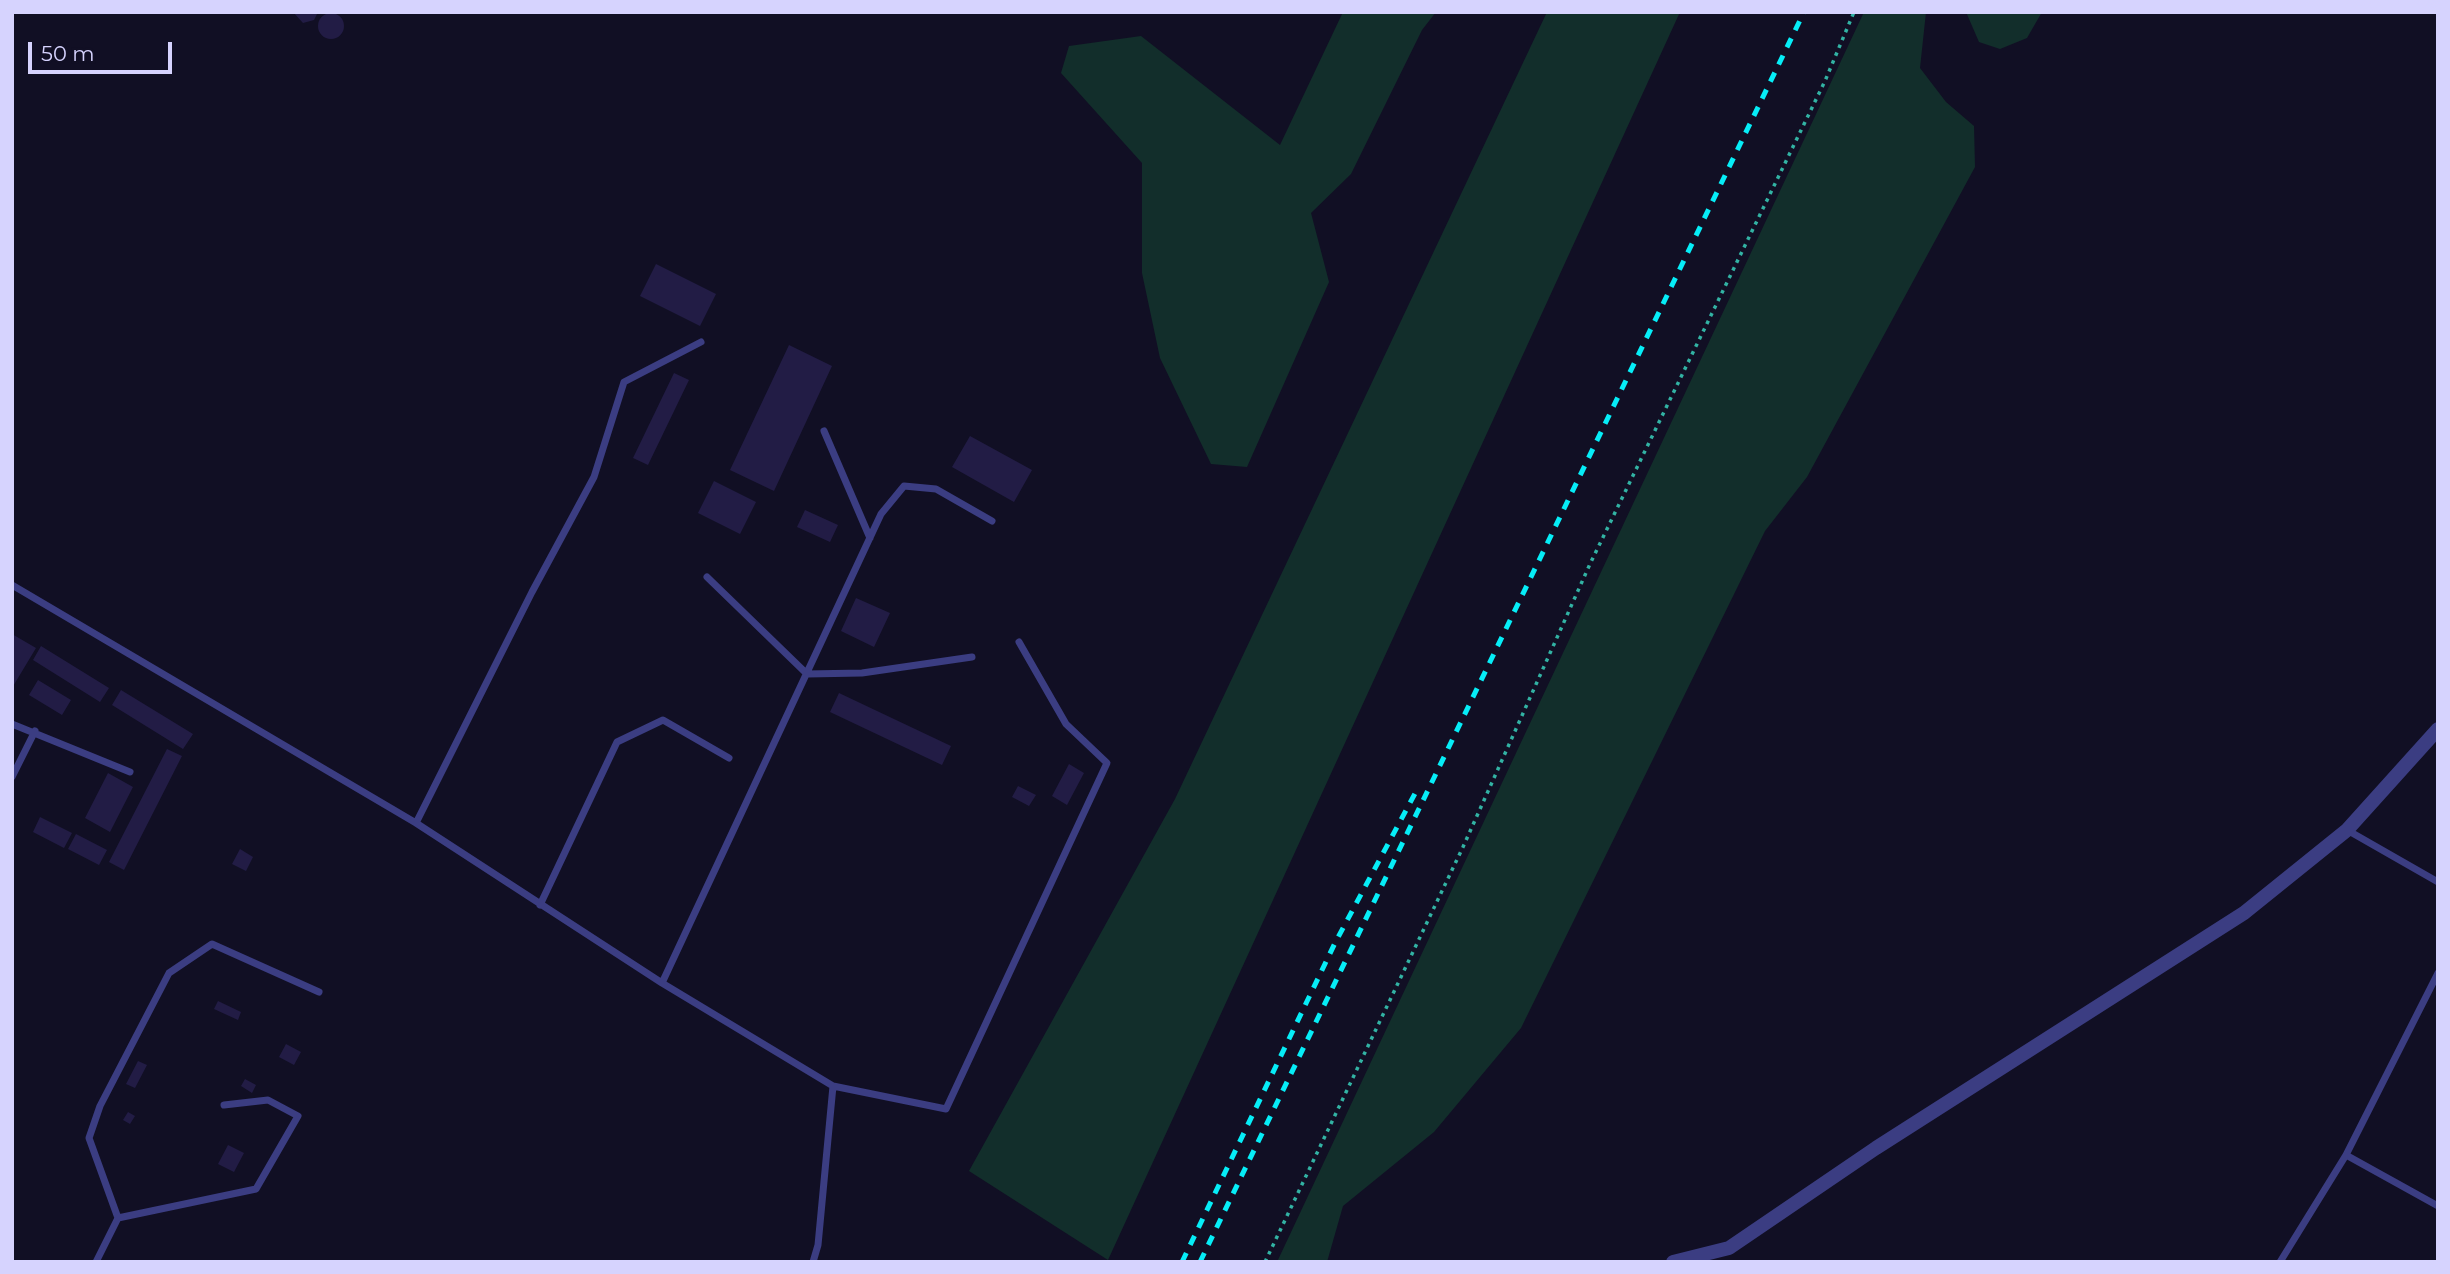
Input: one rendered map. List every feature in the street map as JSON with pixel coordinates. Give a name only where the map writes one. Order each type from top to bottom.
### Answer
[{"type":"street","points":[[1673,1262],[1697,1260],[1728,1248],[1876,1148],[2244,913],[2347,830],[2438,729]]},
{"type":"lane","points":[[416,823],[532,592],[594,477],[624,382],[701,342]]},
{"type":"lane","points":[[824,431],[870,538]]},
{"type":"lane","points":[[662,983],[881,514],[904,486],[936,489],[992,521]]},
{"type":"lane","points":[[707,577],[807,674],[862,673],[972,657]]},
{"type":"lane","points":[[12,585],[416,823],[662,983],[833,1086],[946,1109],[1107,764],[1066,724],[1019,642]]},
{"type":"lane","points":[[540,905],[617,742],[663,720],[729,758]]},
{"type":"lane","points":[[12,724],[35,731],[130,772]]},
{"type":"lane","points":[[12,777],[35,731]]},
{"type":"lane","points":[[2347,830],[2438,882]]},
{"type":"lane","points":[[96,1262],[118,1218],[89,1138],[100,1105],[169,973],[212,944],[319,992]]},
{"type":"lane","points":[[2280,1262],[2346,1155],[2438,973]]},
{"type":"lane","points":[[813,1262],[818,1245],[833,1086]]},
{"type":"lane","points":[[118,1218],[256,1189],[298,1116],[268,1100],[224,1105]]},
{"type":"lane","points":[[2346,1155],[2438,1206]]},
{"type":"path","points":[[1265,1262],[1462,847],[1590,564],[1825,81],[1854,12]]},
{"type":"green space","points":[[1343,12],[1436,12],[1422,30],[1351,174],[1311,213],[1329,282],[1247,467],[1211,464],[1160,358],[1142,273],[1142,163],[1061,73],[1069,46],[1141,36],[1280,145]]},
{"type":"green space","points":[[1547,12],[1680,12],[1108,1260],[969,1171],[1175,799]]},
{"type":"green space","points":[[1864,12],[1926,12],[1920,68],[1946,102],[1974,126],[1975,167],[1807,477],[1765,531],[1521,1028],[1434,1132],[1343,1206],[1327,1262],[1277,1262]]},
{"type":"green space","points":[[1966,12],[2042,12],[2027,38],[2000,49],[1979,42]]},
{"type":"building","points":[[293,12],[318,12],[314,20],[303,23]]},
{"type":"building","points":[[331,13],[340,17],[344,26],[340,35],[331,39],[322,35],[318,26],[322,17]]},
{"type":"building","points":[[656,264],[716,294],[700,326],[640,296]]},
{"type":"building","points":[[789,345],[832,366],[774,491],[730,470]]},
{"type":"building","points":[[674,373],[689,380],[648,465],[633,458]]},
{"type":"building","points":[[970,436],[1032,470],[1014,502],[952,467]]},
{"type":"building","points":[[714,481],[756,502],[740,534],[698,513]]},
{"type":"building","points":[[805,510],[838,525],[830,542],[797,527]]},
{"type":"building","points":[[856,598],[890,613],[874,647],[841,631]]},
{"type":"building","points":[[12,634],[36,648],[12,688]]},
{"type":"building","points":[[41,646],[109,688],[100,702],[33,660]]},
{"type":"building","points":[[38,680],[71,700],[62,715],[29,695]]},
{"type":"building","points":[[121,690],[193,734],[183,749],[112,705]]},
{"type":"building","points":[[839,693],[951,746],[942,765],[830,712]]},
{"type":"building","points":[[167,749],[182,756],[124,870],[109,862]]},
{"type":"building","points":[[1069,764],[1084,773],[1067,805],[1052,796]]},
{"type":"building","points":[[108,773],[133,787],[110,832],[85,818]]},
{"type":"building","points":[[1018,786],[1036,795],[1029,806],[1012,797]]},
{"type":"building","points":[[40,817],[72,833],[64,848],[33,832]]},
{"type":"building","points":[[76,834],[107,850],[99,865],[68,849]]},
{"type":"building","points":[[240,849],[253,857],[246,871],[232,864]]},
{"type":"building","points":[[218,1001],[241,1012],[238,1020],[214,1009]]},
{"type":"building","points":[[286,1044],[301,1052],[294,1065],[279,1057]]},
{"type":"building","points":[[138,1061],[147,1065],[135,1088],[126,1084]]},
{"type":"building","points":[[245,1079],[256,1085],[252,1093],[241,1086]]},
{"type":"building","points":[[128,1112],[135,1116],[130,1124],[123,1120]]},
{"type":"building","points":[[228,1145],[244,1153],[234,1172],[218,1164]]},
{"type":"railway","points":[[1200,1262],[1804,12]]},
{"type":"railway","points":[[1182,1262],[1335,943],[1419,786]]}]
